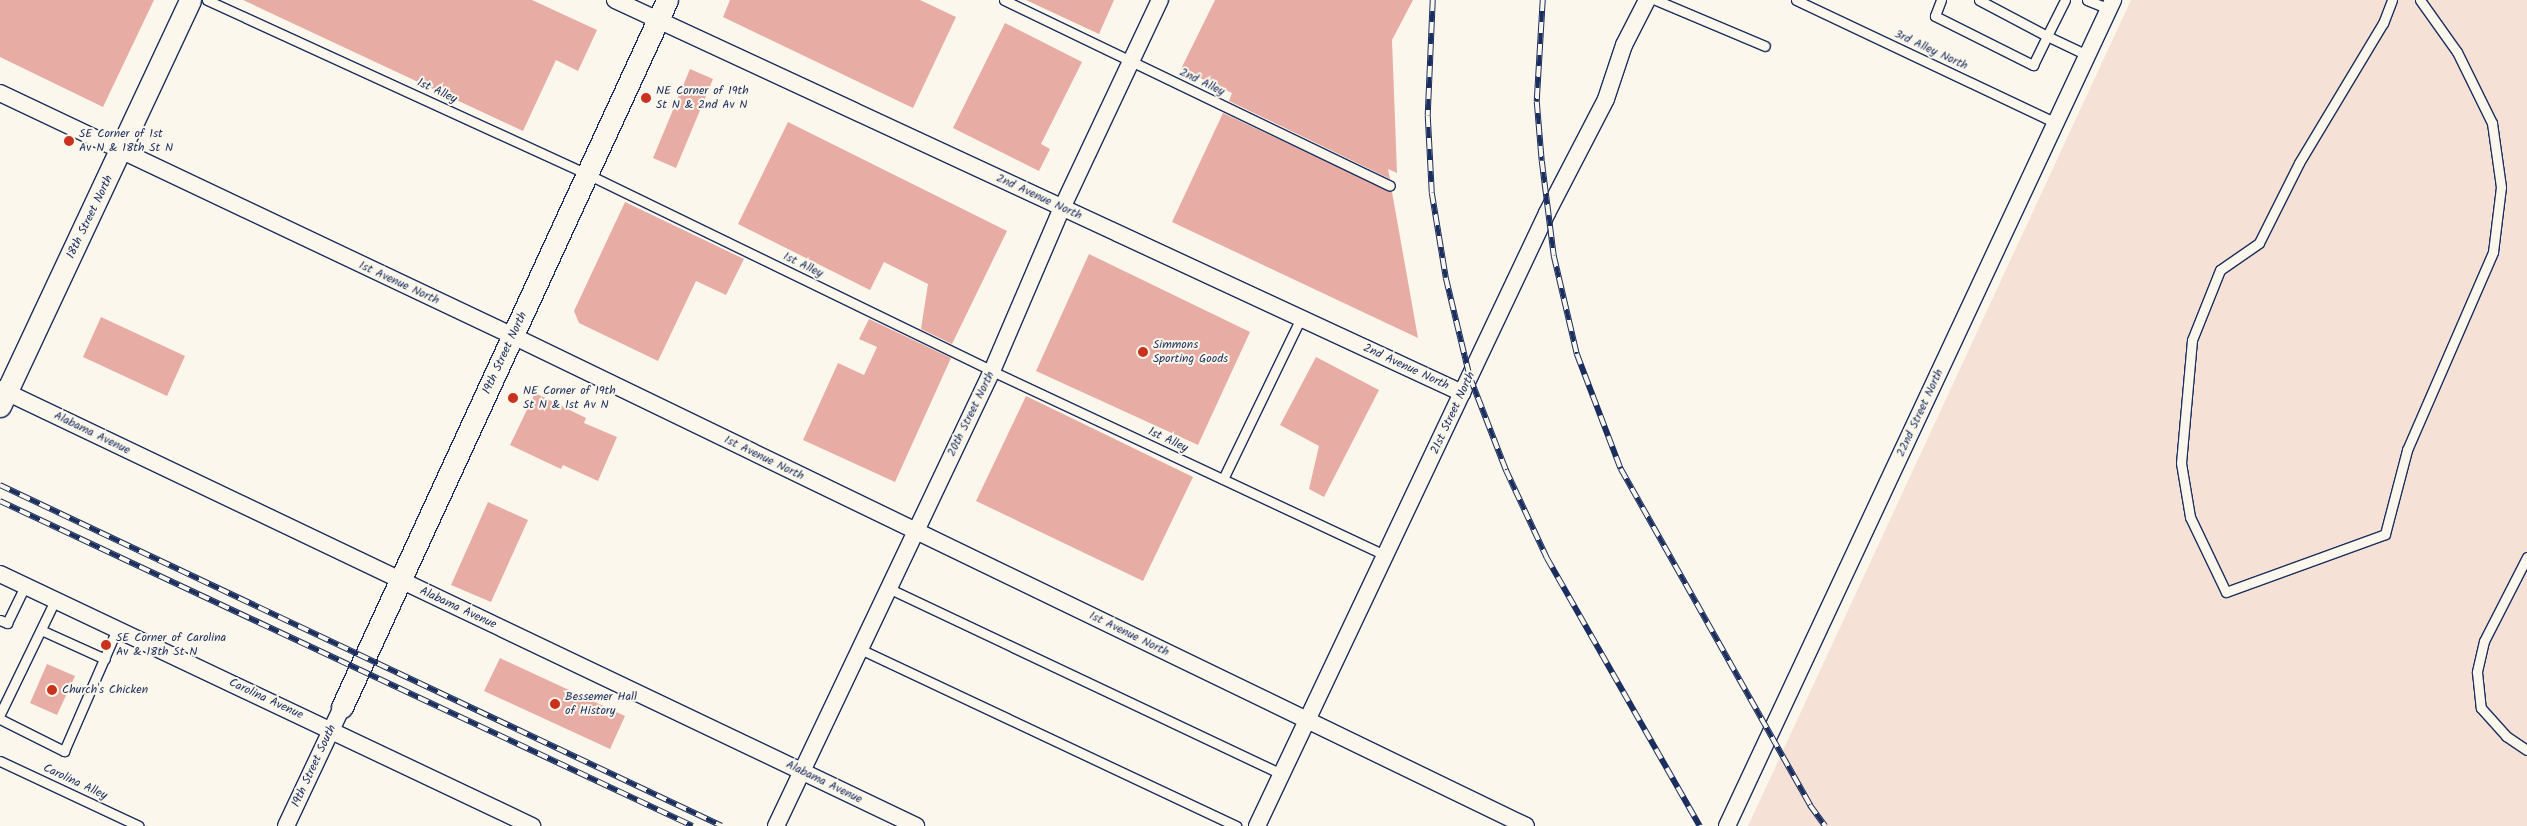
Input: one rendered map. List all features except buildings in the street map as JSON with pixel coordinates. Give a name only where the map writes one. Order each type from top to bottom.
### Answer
[{"type":"street","name":"18th Street North","points":[[2,395],[121,152],[190,0]]},
{"type":"street","name":"2nd Avenue North","points":[[615,0],[1462,393]]},
{"type":"street","name":"19th Street North","points":[[342,706],[667,0]]},
{"type":"street","name":"20th Street North","points":[[776,826],[992,371],[1062,208],[1160,0]]},
{"type":"street","name":"21st Street North","points":[[1257,826],[1387,556],[1547,213],[1606,99],[1624,45],[1647,0]]},
{"type":"street","name":"22nd Street North","points":[[1727,826],[2111,5]]},
{"type":"street","name":"1st Avenue North","points":[[0,93],[121,152],[513,336],[1526,826]]},
{"type":"street","name":"Alabama Avenue","points":[[2,395],[400,581],[916,826]]},
{"type":"street","name":"Carolina Avenue","points":[[0,574],[532,826]]},
{"type":"street","name":"19th Street South","points":[[286,826],[342,706]]},
{"type":"lane","name":"1st Alley","points":[[207,0],[587,174],[992,371],[1387,556]]},
{"type":"lane","name":"2nd Alley","points":[[1004,0],[1390,186]]},
{"type":"lane","points":[[1656,0],[1765,46]]},
{"type":"lane","name":"3rd Alley North","points":[[1796,0],[2056,123]]},
{"type":"lane","points":[[1941,0],[1935,16],[2033,65],[2065,0]]},
{"type":"lane","points":[[1978,0],[2088,54]]},
{"type":"lane","points":[[2087,0],[2111,5]]},
{"type":"lane","points":[[2392,0],[2382,23],[2299,163],[2259,243],[2220,270],[2192,340],[2181,463],[2190,518],[2226,592],[2385,534],[2407,450],[2493,252],[2501,188],[2492,123],[2457,52],[2420,0]]},
{"type":"lane","points":[[1223,479],[1301,318]]},
{"type":"lane","points":[[2527,557],[2484,641],[2477,672],[2481,708],[2506,736],[2527,750]]},
{"type":"lane","points":[[0,620],[7,624],[26,586]]},
{"type":"lane","points":[[888,588],[1282,774]]},
{"type":"lane","points":[[0,714],[55,600]]},
{"type":"lane","points":[[0,719],[64,751],[118,629]]},
{"type":"lane","points":[[41,630],[105,659]]},
{"type":"lane","points":[[860,649],[1236,826]]},
{"type":"lane","name":"Carolina Alley","points":[[0,761],[139,826]]},
{"type":"shaded area","points":[[2131,0],[2527,0],[2527,826],[1748,826]]},
{"type":"railway","points":[[1433,0],[1428,116],[1432,193],[1446,278],[1470,377],[1506,470],[1547,558],[1700,826]]},
{"type":"railway","points":[[1543,0],[1537,102],[1542,161],[1554,256],[1577,354],[1621,469],[1810,805],[1825,826]]},
{"type":"railway","points":[[0,485],[722,826]]},
{"type":"railway","points":[[0,501],[693,826]]},
{"type":"place","name":"NE Corner of 19th St N & 2nd Av N","points":[[646,98]]},
{"type":"place","name":"SE Corner of 1st Av N & 18th St N","points":[[69,141]]},
{"type":"place","name":"Simmons Sporting Goods","points":[[1143,352]]},
{"type":"place","name":"NE Corner of 19th St N & 1st Av N","points":[[513,398]]},
{"type":"place","name":"SE Corner of Carolina Av & 18th St N","points":[[106,645]]},
{"type":"place","name":"Church's Chicken","points":[[52,690]]},
{"type":"place","name":"Bessemer Hall of History","points":[[555,704]]}]
